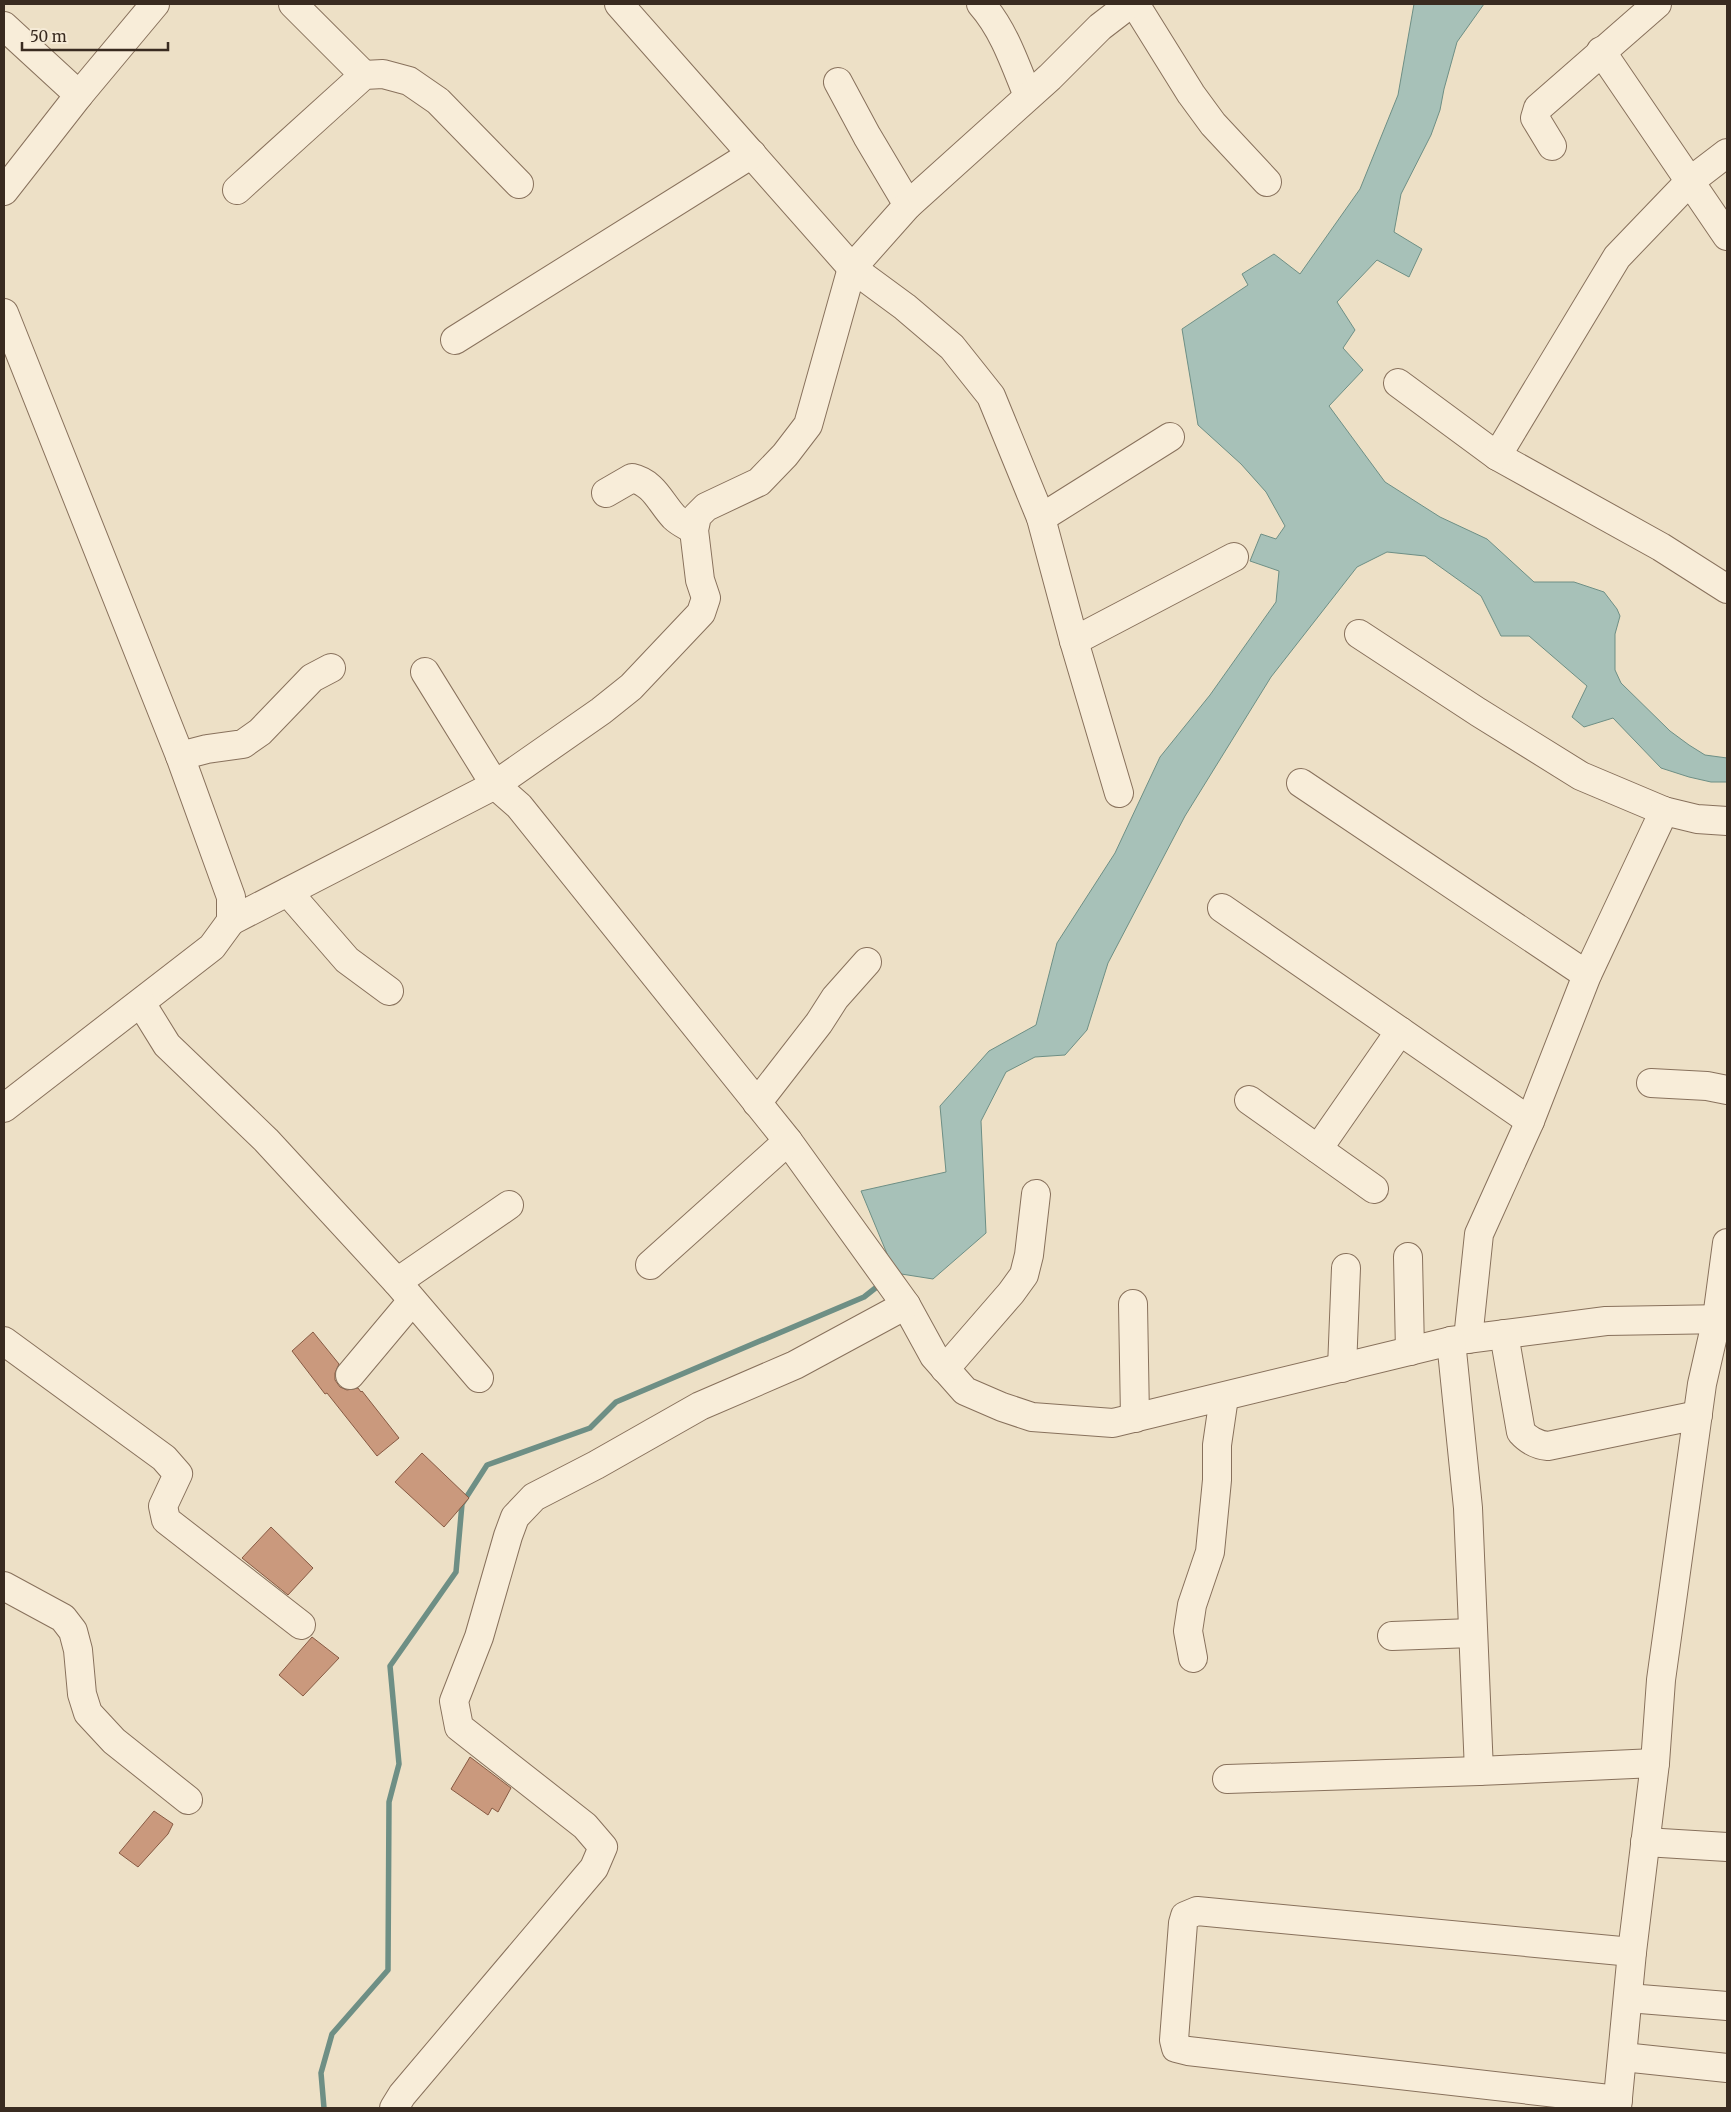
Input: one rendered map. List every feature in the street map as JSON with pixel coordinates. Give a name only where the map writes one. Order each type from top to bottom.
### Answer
[{"type":"street","points":[[4,191],[79,95],[156,4]]},
{"type":"street","points":[[293,4],[364,75]]},
{"type":"street","points":[[618,4],[852,268],[905,307],[952,347],[991,396],[1042,518],[1074,641],[1119,793]]},
{"type":"street","points":[[980,4],[993,18],[1028,96]]},
{"type":"street","points":[[4,1108],[18,1095],[212,947],[232,921],[496,785],[601,711],[631,687],[701,613],[706,598],[700,580],[694,530],[696,516],[706,507],[759,482],[785,455],[808,425],[852,268],[908,205],[1028,96],[1100,27],[1130,4]]},
{"type":"street","points":[[1135,4],[1191,94],[1213,124],[1267,182]]},
{"type":"street","points":[[1552,146],[1535,118],[1538,108],[1657,4]]},
{"type":"street","points":[[4,26],[79,95]]},
{"type":"street","points":[[1601,51],[1727,236]]},
{"type":"street","points":[[237,190],[364,75],[383,74],[409,81],[438,101],[519,184]]},
{"type":"street","points":[[838,82],[867,136],[908,205]]},
{"type":"street","points":[[1497,456],[1618,257],[1689,182],[1727,153]]},
{"type":"street","points":[[454,340],[752,154]]},
{"type":"street","points":[[4,313],[180,756],[231,897],[232,921]]},
{"type":"street","points":[[1398,382],[1497,456],[1661,547],[1727,589]]},
{"type":"street","points":[[1042,518],[1170,437]]},
{"type":"street","points":[[606,493],[632,478],[643,481],[662,500],[676,519],[694,530]]},
{"type":"street","points":[[1074,641],[1234,558]]},
{"type":"street","points":[[1359,634],[1478,712],[1581,776],[1664,811],[1697,819],[1727,821]]},
{"type":"street","points":[[180,756],[207,749],[243,744],[260,732],[312,678],[331,668]]},
{"type":"street","points":[[425,672],[496,785],[519,806],[788,1141],[906,1305],[934,1356],[965,1391],[1002,1407],[1032,1417],[1113,1423],[1460,1340],[1606,1321],[1722,1319]]},
{"type":"street","points":[[1301,783],[1586,975]]},
{"type":"street","points":[[1479,1771],[1460,1340],[1479,1234],[1530,1121],[1586,975],[1664,811]]},
{"type":"street","points":[[288,892],[347,960],[388,992]]},
{"type":"street","points":[[1222,908],[1530,1121]]},
{"type":"street","points":[[757,1103],[819,1023],[835,998],[867,962]]},
{"type":"street","points":[[141,1003],[167,1045],[266,1140],[404,1291],[479,1378]]},
{"type":"street","points":[[1318,1149],[1400,1031]]},
{"type":"street","points":[[1651,1083],[1706,1086],[1727,1090]]},
{"type":"street","points":[[1249,1100],[1374,1189]]},
{"type":"street","points":[[650,1265],[788,1141]]},
{"type":"street","points":[[945,1369],[1011,1293],[1024,1275],[1029,1255],[1036,1194]]},
{"type":"street","points":[[350,1375],[404,1291],[449,1244],[509,1205]]},
{"type":"street","points":[[1632,1952],[1197,1911],[1186,1916],[1183,1923],[1174,2040],[1176,2048],[1188,2051],[1617,2104],[1632,1952],[1655,1763],[1661,1680],[1702,1384],[1722,1319],[1727,1243]]},
{"type":"street","points":[[1408,1257],[1410,1351]]},
{"type":"street","points":[[1342,1368],[1346,1268]]},
{"type":"street","points":[[1133,1304],[1135,1418]]},
{"type":"street","points":[[394,2108],[402,2095],[594,1868],[603,1847],[585,1826],[459,1727],[454,1702],[479,1637],[515,1517],[534,1497],[596,1465],[700,1406],[795,1365],[906,1305]]},
{"type":"street","points":[[1504,1334],[1521,1432],[1528,1440],[1541,1446],[1698,1414]]},
{"type":"street","points":[[4,1341],[164,1458],[178,1474],[164,1506],[166,1520],[301,1624]]},
{"type":"street","points":[[1194,1658],[1188,1631],[1192,1605],[1210,1552],[1217,1480],[1217,1446],[1224,1397]]},
{"type":"street","points":[[4,1586],[63,1618],[73,1632],[78,1650],[82,1694],[88,1713],[114,1741],[188,1800]]},
{"type":"street","points":[[1392,1636],[1472,1634]]},
{"type":"street","points":[[1227,1779],[1655,1763]]},
{"type":"street","points":[[1645,1842],[1727,1847]]},
{"type":"street","points":[[1628,1998],[1727,2006]]},
{"type":"street","points":[[1623,2057],[1727,2068]]},
{"type":"water","points":[[1414,4],[1484,4],[1457,42],[1440,110],[1431,135],[1401,194],[1394,232],[1422,249],[1409,277],[1377,260],[1337,302],[1355,330],[1343,348],[1363,370],[1329,406],[1385,482],[1440,517],[1487,539],[1534,582],[1574,582],[1604,592],[1620,616],[1615,634],[1615,670],[1621,683],[1670,731],[1689,745],[1705,755],[1727,758],[1727,782],[1711,782],[1661,768],[1613,718],[1584,727],[1572,717],[1587,686],[1529,636],[1501,636],[1481,596],[1425,556],[1387,552],[1357,567],[1271,677],[1185,816],[1108,963],[1087,1030],[1065,1055],[1035,1057],[1006,1072],[981,1121],[986,1233],[933,1279],[895,1273],[861,1191],[946,1172],[940,1106],[989,1051],[1036,1025],[1057,943],[1115,853],[1160,757],[1210,695],[1276,602],[1279,571],[1250,561],[1261,534],[1276,539],[1285,526],[1266,492],[1241,464],[1198,425],[1182,329],[1248,285],[1242,274],[1274,254],[1300,274],[1360,189],[1398,95]]},
{"type":"building","points":[[313,1332],[339,1364],[335,1373],[335,1380],[340,1387],[347,1390],[358,1388],[362,1391],[399,1438],[377,1456],[292,1351]]},
{"type":"building","points":[[422,1453],[469,1498],[444,1527],[395,1482]]},
{"type":"building","points":[[271,1527],[313,1568],[288,1595],[242,1558]]},
{"type":"building","points":[[312,1637],[339,1658],[303,1696],[279,1675]]},
{"type":"building","points":[[470,1757],[511,1788],[498,1812],[492,1808],[488,1815],[451,1789]]},
{"type":"building","points":[[154,1811],[173,1824],[168,1834],[138,1867],[119,1853]]},
{"type":"waterway","points":[[324,2108],[321,2073],[332,2034],[388,1970],[389,1802],[399,1764],[390,1666],[456,1572],[462,1504],[487,1465],[590,1428],[616,1402],[864,1297],[878,1286]]}]
